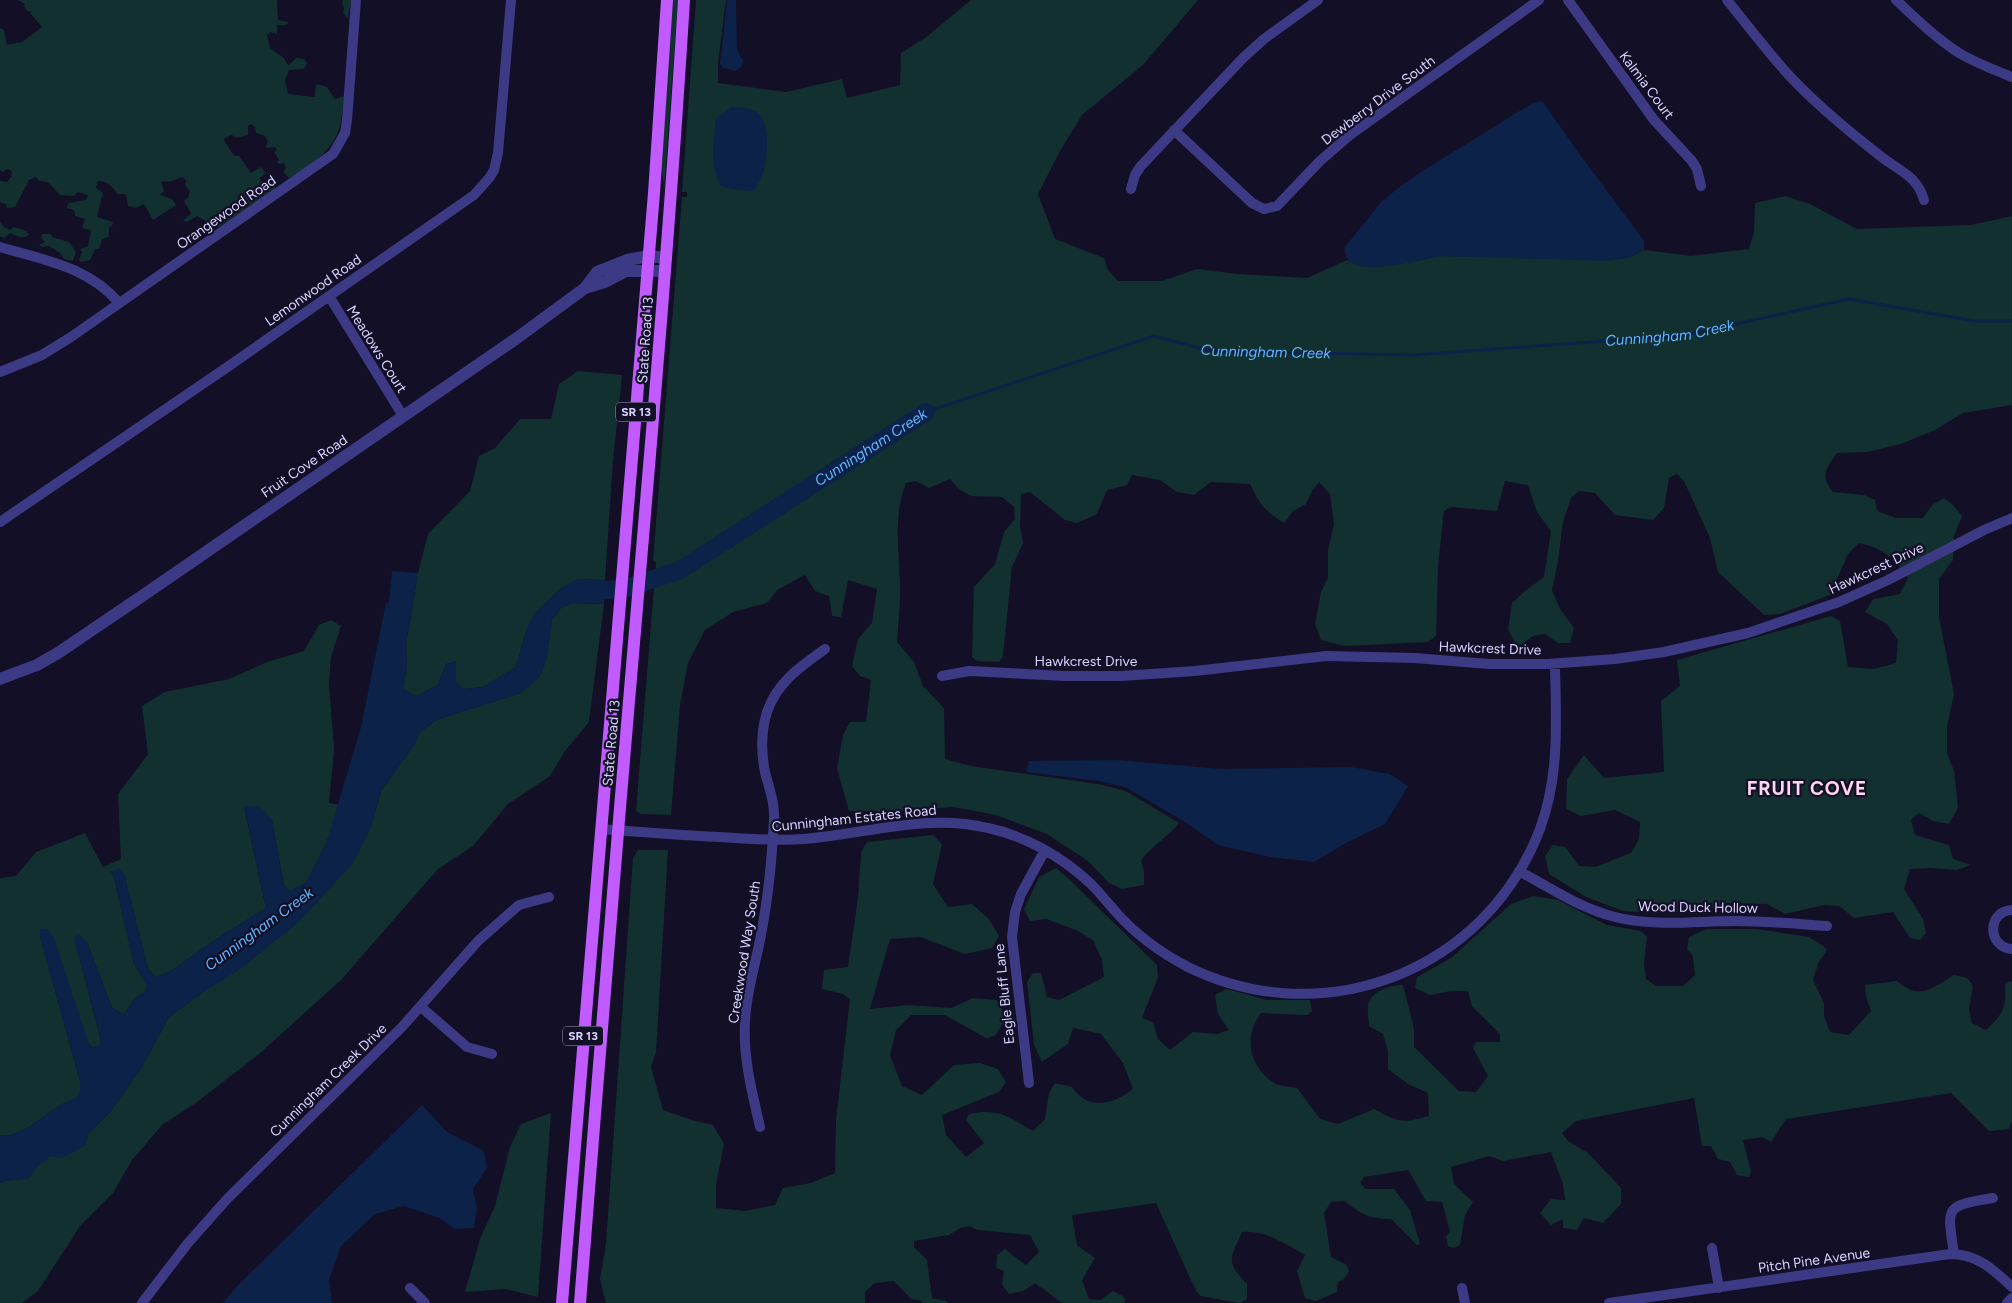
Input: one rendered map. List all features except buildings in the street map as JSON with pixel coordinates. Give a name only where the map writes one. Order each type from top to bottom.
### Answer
[{"type":"main road","name":"State Road 13","points":[[601,829],[648,270],[667,0]]},
{"type":"main road","name":"State Road 13","points":[[618,831],[638,614],[684,0]]},
{"type":"main road","name":"SR 13","points":[[562,1303],[601,829]]},
{"type":"main road","name":"SR 13","points":[[580,1303],[618,831]]},
{"type":"street","name":"Orangewood Road","points":[[0,372],[42,355],[333,154],[344,133],[347,120],[356,0]]},
{"type":"street","name":"Lemonwood Road","points":[[0,522],[226,368],[474,195],[490,177],[496,162],[501,135],[511,0]]},
{"type":"street","points":[[1131,189],[1135,175],[1140,167],[1243,58],[1264,39],[1318,0]]},
{"type":"street","name":"Dewberry Drive South","points":[[1174,130],[1252,204],[1264,209],[1271,208],[1282,202],[1320,161],[1350,135],[1539,0]]},
{"type":"street","name":"Kalmia Court","points":[[1568,0],[1654,120],[1692,161],[1697,169],[1701,186]]},
{"type":"street","points":[[1727,0],[1786,72],[1848,131],[1913,178],[1921,189],[1924,200]]},
{"type":"street","points":[[1896,0],[1959,53],[2012,77]]},
{"type":"street","points":[[0,246],[85,274],[108,290],[119,303]]},
{"type":"street","name":"Fruit Cove Road","points":[[0,680],[37,665],[58,653],[517,338],[585,288],[597,272],[627,260],[649,256],[666,258]]},
{"type":"street","name":"Fruit Cove Road","points":[[585,288],[605,282],[626,271],[665,271]]},
{"type":"street","name":"Meadows Court","points":[[329,296],[403,416]]},
{"type":"street","name":"Hawkcrest Drive","points":[[942,676],[969,671],[1065,676],[1121,676],[1195,671],[1326,656],[1415,658],[1490,664],[1555,664],[1664,652],[1748,633],[1842,600],[1888,580],[1984,530],[2012,519]]},
{"type":"street","name":"Creekwood Way South","points":[[760,1127],[747,1070],[745,1022],[751,977],[762,931],[768,893],[774,818],[773,800],[763,754],[764,723],[773,697],[784,682],[800,667],[825,649]]},
{"type":"street","name":"Cunningham Estates Road","points":[[601,829],[772,841],[805,839],[882,827],[936,822],[964,823],[990,828],[1011,834],[1045,850],[1078,872],[1129,926],[1167,955],[1186,965],[1225,982],[1264,991],[1324,994],[1346,991],[1379,982],[1418,967],[1450,947],[1471,930],[1495,905],[1519,871],[1533,846],[1541,826],[1552,785],[1557,739],[1555,664]]},
{"type":"street","name":"Eagle Bluff Lane","points":[[1029,1082],[1012,937],[1015,912],[1021,894],[1045,850]]},
{"type":"street","name":"Wood Duck Hollow","points":[[1519,871],[1572,901],[1597,912],[1630,920],[1657,923],[1760,922],[1827,926]]},
{"type":"street","name":"Cunningham Creek Drive","points":[[142,1303],[188,1243],[228,1198],[366,1064],[421,1007],[466,954],[519,905],[549,897]]},
{"type":"street","points":[[2011,949],[1998,943],[1994,938],[1993,928],[1998,915],[2012,910]]},
{"type":"street","points":[[421,1007],[467,1047],[492,1054]]},
{"type":"street","points":[[1954,1254],[1950,1218],[1954,1208],[1962,1203],[1993,1198]]},
{"type":"street","points":[[1712,1248],[1720,1288]]},
{"type":"street","name":"Pitch Pine Avenue","points":[[1609,1303],[1954,1254],[1973,1257],[1984,1263],[2012,1287]]},
{"type":"street","points":[[410,1288],[425,1303]]},
{"type":"street","points":[[1462,1288],[1465,1303]]},
{"type":"street","points":[[2007,1303],[2012,1298]]},
{"type":"green space","points":[[18,0],[277,0],[278,20],[288,22],[287,25],[277,25],[277,34],[270,32],[267,35],[270,48],[284,58],[289,65],[296,58],[304,59],[307,63],[304,69],[289,70],[285,80],[288,94],[315,97],[316,84],[327,87],[335,99],[344,96],[338,133],[330,147],[323,154],[302,171],[289,178],[283,172],[286,168],[284,163],[279,164],[277,162],[279,160],[274,152],[277,150],[275,147],[266,148],[268,142],[265,136],[256,133],[255,127],[251,124],[248,126],[248,135],[236,138],[232,135],[226,137],[224,140],[234,156],[239,156],[251,173],[261,167],[266,173],[259,179],[266,184],[272,183],[276,189],[217,228],[197,216],[187,222],[183,221],[191,213],[184,201],[188,198],[190,191],[185,185],[186,180],[182,177],[169,182],[161,182],[164,191],[160,195],[172,199],[176,205],[153,220],[144,204],[136,208],[128,206],[126,194],[117,194],[109,184],[104,181],[98,181],[96,188],[103,193],[97,217],[113,222],[112,226],[109,227],[109,237],[102,239],[99,249],[95,249],[90,260],[81,262],[79,260],[82,252],[80,249],[88,246],[91,230],[82,228],[85,219],[75,216],[74,210],[67,208],[68,203],[86,200],[88,195],[78,192],[74,196],[60,195],[48,182],[39,181],[36,177],[29,180],[15,207],[7,208],[6,204],[0,202],[0,181],[7,182],[11,177],[12,171],[7,169],[3,172],[0,170],[0,28],[4,30],[7,45],[22,42],[42,27],[30,11],[27,11],[24,6],[25,4]]},
{"type":"green space","points":[[343,0],[351,0],[348,19],[343,13]]},
{"type":"green space","points":[[672,0],[678,0],[660,247],[664,186],[661,169]]},
{"type":"green space","points":[[696,0],[726,0],[718,62],[718,83],[786,92],[842,79],[847,98],[900,85],[901,53],[925,38],[971,0],[1198,0],[1143,65],[1082,115],[1060,151],[1038,194],[1055,239],[1104,258],[1108,270],[1118,281],[1162,281],[1197,269],[1238,274],[1307,278],[1347,260],[1368,266],[1381,266],[1441,256],[1628,258],[1644,250],[1691,256],[1749,249],[1754,232],[1755,203],[1785,196],[1810,204],[1857,229],[1971,225],[2012,216],[2012,405],[1963,413],[1935,430],[1901,444],[1867,452],[1837,453],[1826,472],[1827,482],[1833,492],[1864,495],[1875,500],[1877,511],[1896,518],[1923,518],[1932,505],[1944,498],[1962,516],[1954,536],[1953,560],[1939,579],[1939,617],[1954,694],[1947,727],[1947,753],[1954,771],[1958,808],[1949,824],[1933,821],[1919,813],[1911,820],[1915,835],[1949,845],[1953,859],[1971,865],[1957,870],[1910,869],[1904,889],[1923,919],[1926,933],[1920,940],[1910,938],[1893,912],[1854,918],[1839,906],[1824,905],[1785,914],[1767,904],[1727,903],[1701,912],[1659,913],[1623,911],[1586,897],[1549,874],[1545,856],[1553,845],[1565,847],[1579,866],[1595,867],[1631,853],[1639,839],[1640,822],[1615,810],[1581,816],[1566,809],[1567,779],[1584,755],[1604,778],[1664,772],[1661,701],[1680,686],[1677,660],[1831,616],[1840,621],[1848,667],[1874,669],[1896,663],[1898,640],[1887,624],[1865,612],[1873,599],[1900,594],[1908,578],[1888,555],[1868,545],[1859,543],[1848,554],[1830,595],[1780,614],[1764,615],[1718,572],[1710,538],[1684,481],[1677,474],[1669,478],[1664,508],[1653,520],[1615,515],[1595,493],[1579,491],[1571,498],[1563,522],[1552,590],[1560,609],[1574,628],[1570,643],[1558,643],[1545,634],[1533,636],[1518,647],[1508,630],[1512,603],[1544,577],[1551,531],[1537,512],[1528,485],[1505,481],[1497,511],[1451,507],[1444,511],[1438,566],[1436,636],[1428,642],[1344,646],[1321,640],[1315,624],[1321,592],[1328,578],[1328,550],[1334,524],[1330,494],[1319,482],[1306,504],[1293,511],[1284,523],[1263,506],[1250,484],[1211,482],[1194,495],[1177,492],[1160,480],[1132,475],[1127,485],[1107,490],[1097,514],[1077,523],[1065,520],[1030,492],[1021,494],[1020,526],[1023,543],[1012,567],[1003,656],[999,662],[977,661],[972,657],[974,587],[995,564],[1004,532],[1015,519],[1014,507],[1002,497],[971,496],[959,489],[950,479],[929,488],[916,481],[906,483],[899,508],[898,520],[900,606],[897,642],[914,662],[923,686],[944,708],[945,759],[971,766],[1098,784],[1126,791],[1179,823],[1141,860],[1144,871],[1144,885],[1122,889],[1109,883],[1088,861],[1047,834],[996,815],[954,807],[894,811],[849,811],[837,768],[843,735],[850,722],[866,722],[871,680],[860,676],[852,666],[858,639],[872,623],[877,589],[848,580],[841,617],[832,616],[829,596],[815,591],[805,575],[777,590],[767,603],[733,612],[705,630],[688,663],[680,705],[671,815],[641,814],[636,811],[656,562],[653,561],[682,197],[687,197],[687,192],[682,192]]},
{"type":"green space","points":[[0,221],[4,227],[10,230],[14,227],[27,231],[29,235],[19,237],[10,233],[4,238],[0,236]]},
{"type":"green space","points":[[42,234],[51,234],[52,237],[69,242],[76,252],[73,261],[64,259],[60,253],[49,246],[42,247],[39,245],[45,242],[41,238]]},
{"type":"green space","points":[[578,371],[622,375],[613,461],[605,580],[578,579],[527,628],[516,667],[483,687],[463,689],[456,681],[456,662],[446,664],[438,685],[416,696],[403,689],[407,666],[406,644],[418,573],[428,534],[470,491],[479,456],[495,448],[520,419],[551,419],[559,384]]},
{"type":"green space","points":[[572,603],[604,604],[589,722],[565,751],[550,776],[508,804],[473,846],[438,869],[341,980],[258,1055],[197,1102],[162,1125],[132,1160],[113,1193],[80,1226],[38,1291],[22,1303],[0,1303],[0,1183],[28,1178],[34,1169],[50,1156],[89,1133],[110,1112],[140,1070],[169,1017],[199,995],[371,827],[381,791],[414,745],[420,732],[438,719],[521,693],[539,677],[546,661],[552,620],[561,608]]},
{"type":"green space","points":[[331,620],[341,626],[331,657],[329,683],[334,749],[329,803],[339,805],[327,841],[306,883],[290,891],[284,886],[272,820],[244,807],[266,908],[219,937],[171,971],[156,977],[148,969],[124,874],[111,872],[114,877],[134,964],[147,985],[145,992],[135,999],[124,1015],[112,1008],[87,942],[74,937],[101,1041],[100,1045],[94,1048],[89,1044],[40,936],[80,1081],[80,1091],[76,1099],[58,1107],[20,1132],[0,1135],[0,878],[16,876],[36,852],[85,833],[103,867],[121,859],[118,794],[148,754],[142,706],[165,692],[229,679],[267,662],[304,651],[319,625]]},
{"type":"green space","points":[[933,835],[942,844],[933,884],[948,907],[972,904],[989,919],[999,936],[992,948],[965,954],[920,937],[890,939],[870,1009],[909,1005],[951,1008],[973,998],[997,1000],[1006,1018],[995,1036],[986,1038],[945,1015],[911,1015],[896,1030],[890,1055],[902,1086],[922,1095],[954,1065],[980,1063],[998,1069],[1006,1082],[999,1092],[942,1115],[946,1135],[966,1157],[984,1143],[966,1120],[969,1114],[980,1112],[996,1113],[1010,1118],[1033,1131],[1045,1119],[1049,1093],[1055,1083],[1072,1087],[1085,1100],[1101,1103],[1117,1099],[1133,1089],[1123,1063],[1101,1034],[1073,1028],[1068,1044],[1042,1062],[1034,1045],[1027,982],[1033,973],[1041,973],[1047,997],[1059,1000],[1104,977],[1102,960],[1093,940],[1076,930],[1046,919],[1030,921],[1024,909],[1039,877],[1056,868],[1157,965],[1158,977],[1142,1018],[1153,1022],[1158,1039],[1170,1050],[1193,1032],[1217,1034],[1229,1030],[1218,1014],[1215,995],[1227,989],[1267,1000],[1310,1000],[1312,1011],[1307,1015],[1261,1013],[1255,1022],[1252,1032],[1251,1051],[1259,1068],[1274,1083],[1297,1088],[1320,1119],[1338,1124],[1374,1109],[1389,1117],[1406,1121],[1429,1116],[1428,1093],[1408,1084],[1388,1069],[1388,1051],[1383,1034],[1369,1026],[1368,1008],[1372,996],[1392,986],[1403,985],[1414,1028],[1414,1047],[1459,1091],[1476,1092],[1488,1076],[1473,1048],[1476,1042],[1500,1042],[1500,1034],[1472,1006],[1468,991],[1451,991],[1430,995],[1415,988],[1417,977],[1451,958],[1511,904],[1534,896],[1558,900],[1607,925],[1641,931],[1647,937],[1644,964],[1646,979],[1656,986],[1683,986],[1695,975],[1693,956],[1687,949],[1689,937],[1706,929],[1757,929],[1809,937],[1827,950],[1818,964],[1813,980],[1824,1003],[1824,1016],[1830,1032],[1849,1035],[1871,1011],[1866,997],[1865,985],[1897,981],[1905,987],[1919,991],[1932,988],[1954,975],[1967,978],[1973,986],[1969,1009],[1972,1023],[1986,1030],[2000,1015],[2005,1000],[2005,985],[2010,981],[2012,982],[2012,1120],[2009,1129],[1989,1131],[1951,1093],[1786,1119],[1771,1142],[1762,1137],[1743,1140],[1751,1172],[1749,1177],[1737,1175],[1730,1162],[1718,1159],[1711,1146],[1702,1146],[1694,1098],[1576,1121],[1562,1133],[1568,1141],[1588,1153],[1621,1188],[1621,1204],[1603,1223],[1584,1218],[1577,1230],[1563,1228],[1563,1219],[1551,1225],[1540,1213],[1551,1199],[1565,1200],[1563,1184],[1551,1152],[1503,1161],[1489,1156],[1451,1167],[1454,1184],[1473,1202],[1465,1215],[1460,1245],[1454,1248],[1448,1246],[1446,1237],[1450,1232],[1442,1202],[1426,1201],[1408,1170],[1364,1177],[1360,1183],[1366,1189],[1394,1189],[1410,1210],[1420,1244],[1417,1245],[1391,1219],[1366,1215],[1344,1201],[1331,1202],[1324,1213],[1331,1257],[1347,1265],[1349,1272],[1343,1280],[1338,1282],[1337,1292],[1316,1301],[1305,1298],[1297,1271],[1305,1255],[1267,1235],[1251,1232],[1242,1232],[1232,1260],[1235,1270],[1247,1284],[1247,1299],[1240,1303],[1201,1296],[1196,1291],[1156,1203],[1072,1215],[1077,1245],[1095,1258],[1082,1280],[1089,1299],[1101,1300],[1113,1291],[1124,1297],[1125,1303],[1062,1303],[1035,1283],[1023,1291],[1009,1294],[1002,1284],[1004,1271],[996,1268],[997,1255],[1005,1249],[1026,1265],[1039,1252],[1030,1235],[977,1230],[970,1226],[960,1228],[949,1235],[914,1241],[914,1247],[927,1260],[932,1298],[948,1303],[922,1303],[922,1301],[911,1299],[894,1281],[875,1283],[865,1292],[865,1303],[606,1303],[600,1279],[606,1244],[633,858],[638,850],[668,850],[656,1052],[651,1067],[663,1110],[713,1125],[724,1144],[716,1184],[716,1208],[745,1211],[775,1205],[783,1188],[811,1183],[835,1173],[836,1119],[850,999],[843,994],[822,989],[824,970],[848,967],[858,898],[861,852],[867,842]]},
{"type":"green space","points":[[551,1113],[538,1297],[506,1289],[465,1292],[480,1239],[495,1206],[510,1147],[521,1124]]},
{"type":"water","points":[[727,0],[736,0],[737,50],[743,60],[741,67],[735,71],[723,68],[720,64]]},
{"type":"water","points":[[1543,102],[1644,241],[1644,250],[1628,258],[1607,261],[1441,256],[1401,264],[1369,267],[1356,264],[1347,258],[1345,247],[1381,202],[1424,170],[1531,104]]},
{"type":"water","points":[[732,107],[755,111],[763,120],[766,129],[767,152],[765,164],[758,185],[753,191],[721,186],[715,170],[713,153],[716,118]]},
{"type":"water","points":[[392,571],[418,573],[406,644],[407,666],[403,689],[416,696],[438,685],[446,664],[456,661],[456,681],[464,689],[483,687],[516,667],[527,628],[535,612],[562,587],[578,579],[605,580],[604,604],[572,603],[561,608],[552,620],[546,661],[539,677],[521,693],[438,719],[420,732],[414,745],[381,791],[371,827],[353,863],[300,921],[243,967],[169,1017],[140,1070],[110,1112],[89,1133],[86,1145],[63,1158],[50,1156],[35,1169],[28,1179],[0,1183],[0,1135],[20,1132],[58,1107],[76,1099],[80,1091],[80,1081],[40,936],[40,929],[47,929],[54,938],[89,1044],[94,1048],[100,1045],[101,1040],[74,937],[79,935],[87,942],[112,1008],[124,1015],[135,999],[145,992],[147,985],[134,964],[114,877],[110,872],[120,868],[124,874],[148,969],[156,977],[171,971],[219,937],[266,908],[244,806],[261,807],[272,820],[284,886],[290,891],[306,883],[327,841],[361,727],[386,603],[389,602]]},
{"type":"water","points":[[1116,760],[1222,769],[1351,767],[1390,774],[1408,786],[1385,824],[1346,843],[1314,862],[1270,857],[1218,845],[1185,822],[1125,787],[1099,781],[1026,772],[1029,761]]},
{"type":"water","points":[[422,1105],[447,1132],[484,1151],[487,1168],[473,1189],[477,1208],[474,1228],[455,1229],[439,1218],[404,1206],[375,1214],[341,1246],[329,1280],[332,1303],[223,1303],[236,1287]]},
{"type":"waterway","name":"Cunningham Creek","points":[[926,412],[1154,336],[1211,351],[1414,355],[1686,335],[1849,299],[1975,321],[2012,321]]},
{"type":"waterway","name":"Cunningham Creek","points":[[581,593],[627,588],[680,570],[926,412]]},
{"type":"district","name":"FRUIT COVE","points":[[1807,788]]}]
